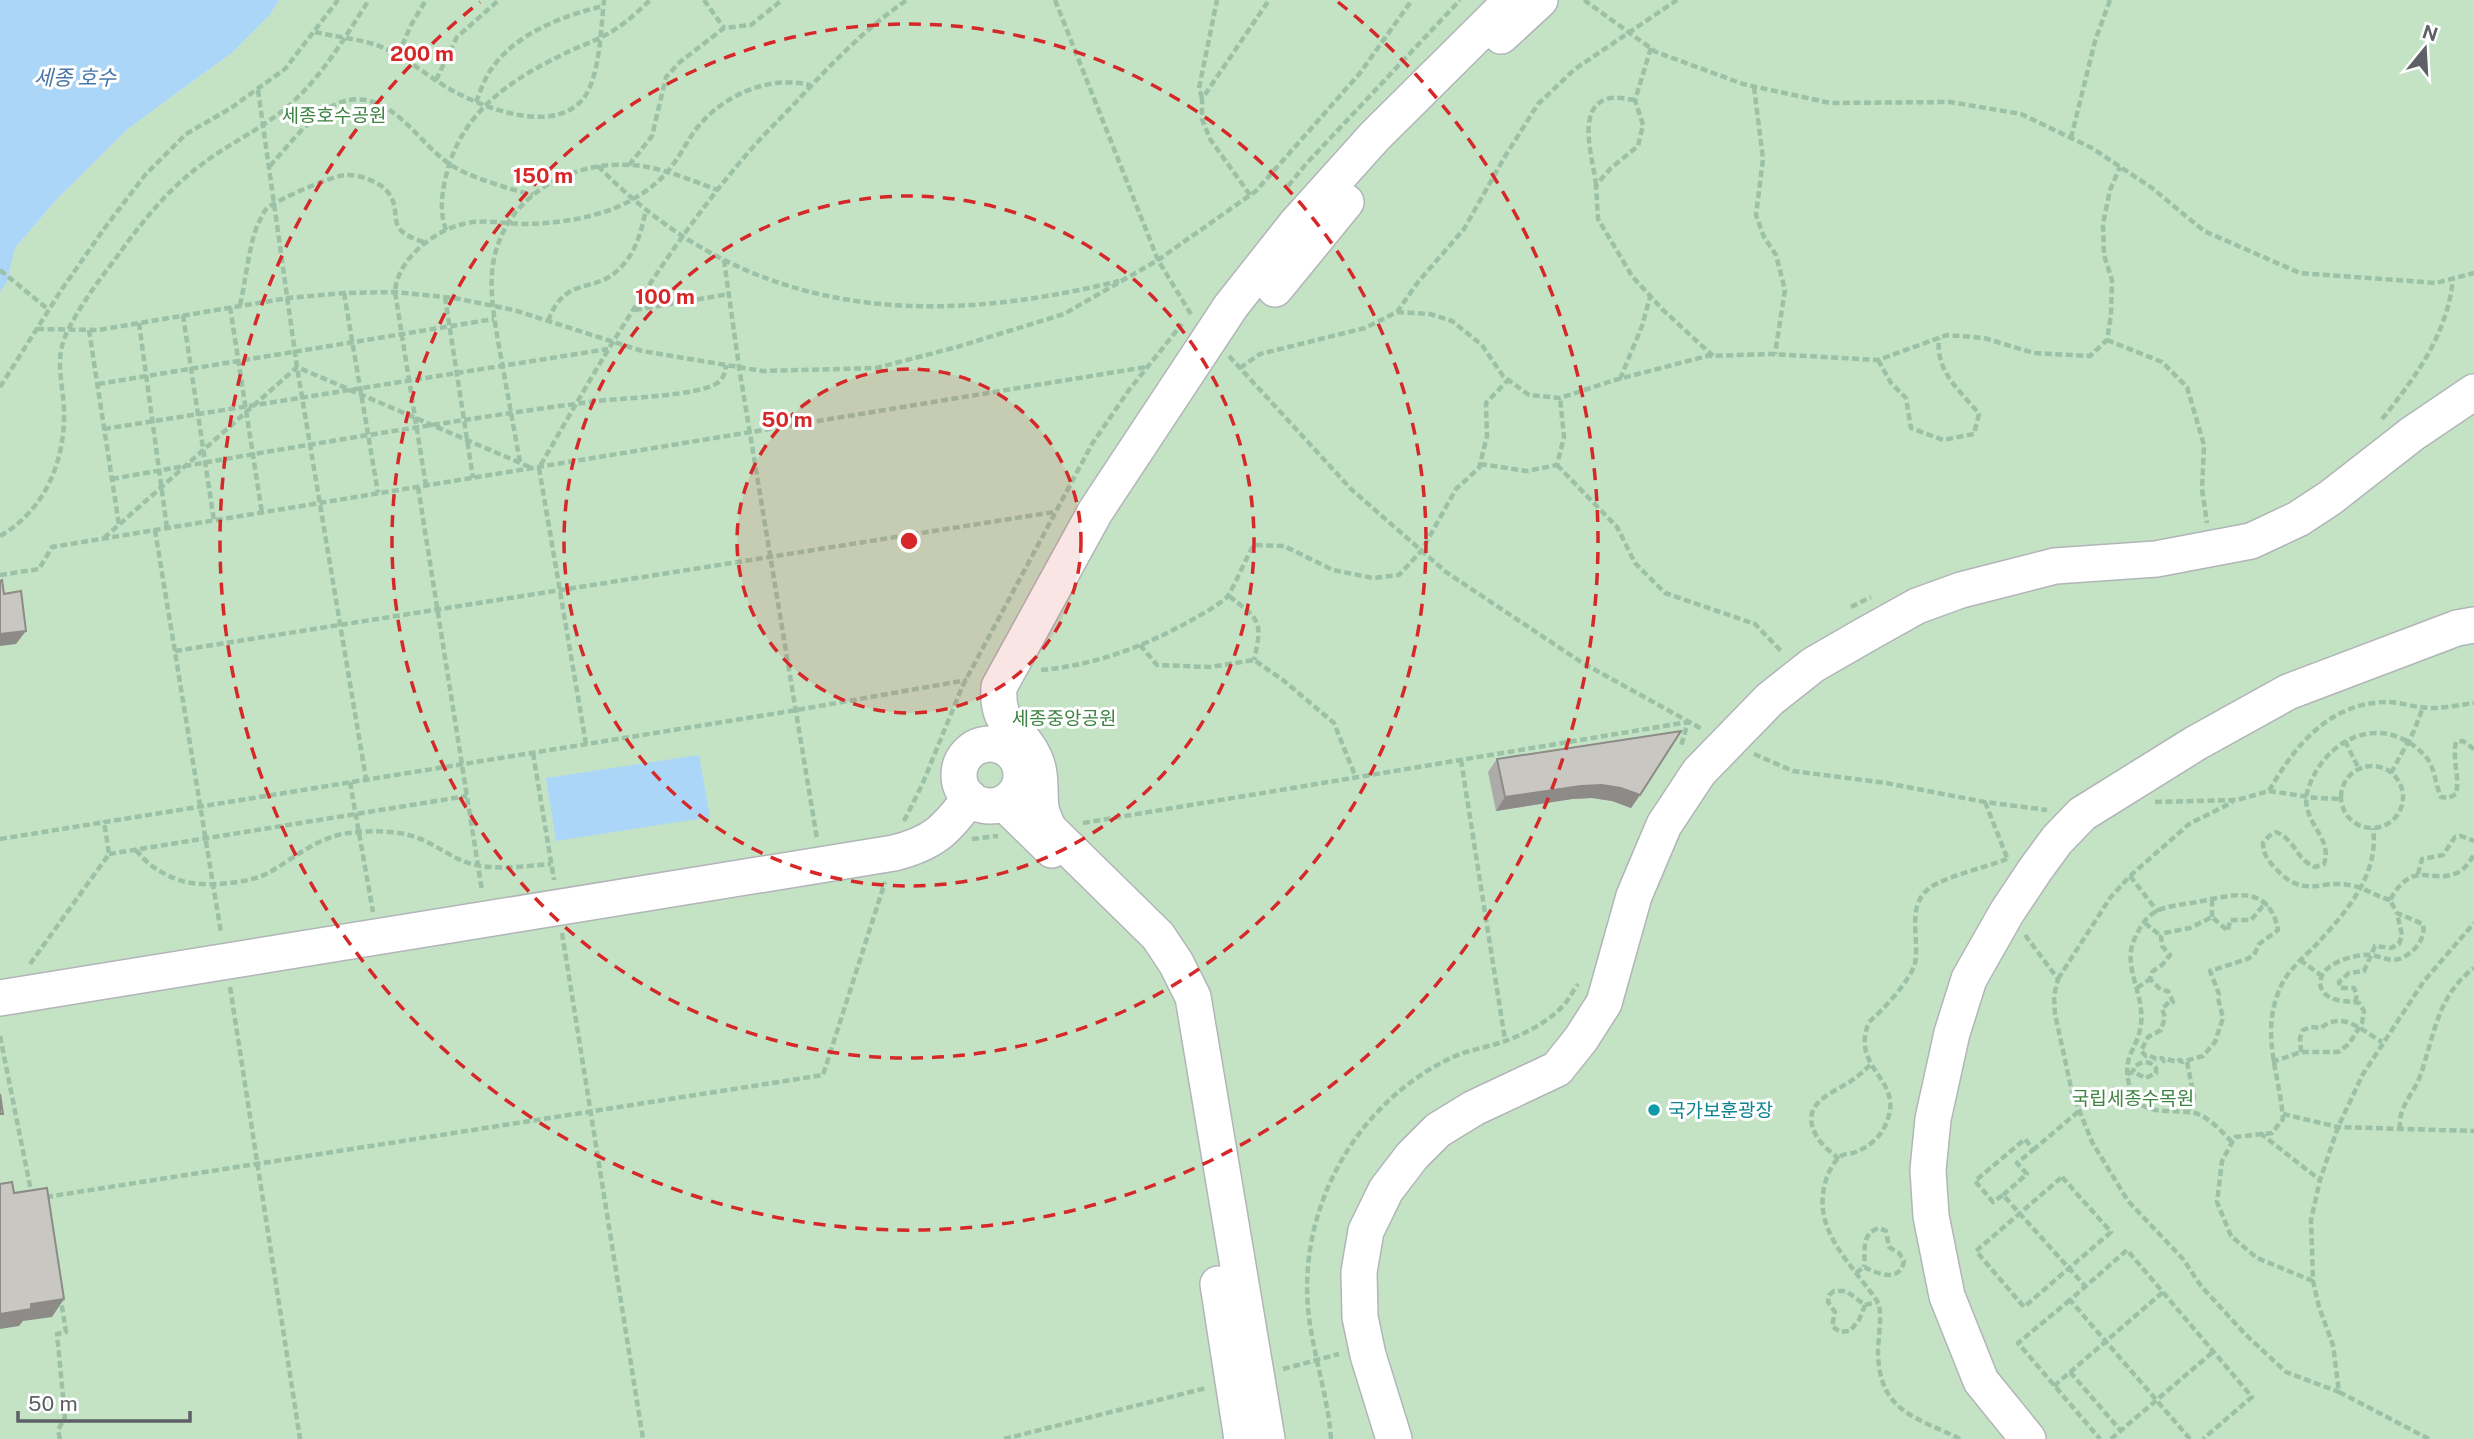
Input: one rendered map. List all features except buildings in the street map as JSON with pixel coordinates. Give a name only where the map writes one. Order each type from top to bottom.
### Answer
[{"type":"lane","points":[[1217,343],[1231,306],[1295,225],[1375,136],[1512,0]]},
{"type":"lane","points":[[1041,831],[1041,784],[1035,759],[1023,740],[1000,733],[975,747],[961,762],[959,773],[960,784],[970,798],[983,806],[1004,803],[1013,797],[1019,788],[1022,768],[1000,733],[999,687],[1018,673],[1095,512],[1217,343],[1389,149],[1483,53],[1540,0]]},
{"type":"lane","points":[[1394,1439],[1360,1317],[1359,1272],[1366,1231],[1386,1190],[1412,1156],[1438,1130],[1474,1108],[1557,1069],[1581,1040],[1604,1003],[1634,896],[1664,825],[1699,772],[1713,730],[1770,699],[1813,665],[1917,606],[1961,590],[2055,566],[2156,559],[2251,541],[2298,519],[2330,498],[2412,434],[2474,392]]},
{"type":"lane","points":[[2028,1439],[1981,1381],[1947,1296],[1931,1216],[1928,1170],[1933,1119],[1969,979],[2012,905],[2057,841],[2082,814],[2196,743],[2288,692],[2457,628],[2474,625]]},
{"type":"lane","points":[[0,998],[558,908],[897,833],[918,847],[947,828],[970,798]]},
{"type":"lane","points":[[1004,803],[1041,831],[1133,930],[1158,963],[1175,1003],[1245,1378],[1268,1439]]},
{"type":"lane","points":[[1242,1439],[1245,1378]]},
{"type":"path","points":[[0,387],[104,229],[145,175],[186,134],[258,90],[285,69],[338,0]]},
{"type":"path","points":[[0,536],[31,511],[48,489],[57,467],[64,411],[59,354],[67,330],[88,294],[150,213],[199,166],[263,125],[295,100],[319,74],[369,0]]},
{"type":"path","points":[[398,55],[426,0]]},
{"type":"path","points":[[436,80],[457,37],[499,0]]},
{"type":"path","points":[[446,230],[442,204],[449,164],[470,123],[484,106],[496,94],[523,76],[617,28],[650,0]]},
{"type":"path","points":[[704,0],[724,28]]},
{"type":"path","points":[[629,165],[652,136],[666,77],[698,46],[724,28],[751,25],[782,0]]},
{"type":"path","points":[[586,744],[536,468],[613,341],[683,237],[747,153],[858,38],[907,0]]},
{"type":"path","points":[[1055,0],[1158,260],[1217,343],[1351,489],[1446,572],[1581,662],[1688,722],[1713,730],[1793,771],[1898,785],[1985,802],[2082,814]]},
{"type":"path","points":[[1217,0],[1199,88],[1202,119],[1210,139],[1250,195]]},
{"type":"path","points":[[1202,99],[1269,0]]},
{"type":"path","points":[[37,330],[89,330],[288,298],[395,292],[445,297],[493,306],[642,351],[762,371],[876,368],[957,347],[1064,314],[1158,260],[1250,195],[1360,73],[1412,0]]},
{"type":"path","points":[[1282,194],[1306,164],[1460,0]]},
{"type":"path","points":[[1584,0],[1651,48],[1754,87],[1830,103],[1950,102],[2021,114],[2092,148],[2152,188],[2204,231],[2300,273],[2436,282],[2474,272]]},
{"type":"path","points":[[0,575],[39,569],[52,547],[1147,367],[1217,343],[1260,354],[1365,328],[1397,312],[1418,282],[1464,229],[1538,104],[1575,69],[1677,0]]},
{"type":"path","points":[[2071,138],[2095,41],[2110,0]]},
{"type":"path","points":[[316,32],[380,46],[436,80],[476,102],[484,106],[526,116],[554,115],[571,109],[583,99],[591,83],[600,38],[603,3],[539,29],[511,47],[490,72],[476,102]]},
{"type":"path","points":[[1596,185],[1638,146],[1643,125],[1634,100],[1651,48]]},
{"type":"path","points":[[426,486],[395,292],[396,281],[404,267],[427,243],[446,230],[463,224],[482,221],[543,223],[579,219],[610,210],[667,173],[696,129],[732,99],[761,85],[775,82],[811,85]]},
{"type":"path","points":[[1754,87],[1763,159],[1756,215],[1764,237],[1776,255],[1785,290],[1775,354]]},
{"type":"path","points":[[258,90],[302,397],[366,779]]},
{"type":"path","points":[[270,167],[306,124],[334,103],[359,98],[384,106],[449,164],[496,184],[533,195]]},
{"type":"path","points":[[1634,100],[1607,98],[1594,107],[1587,130],[1596,185],[1598,219],[1632,276],[1713,356]]},
{"type":"path","points":[[520,463],[494,320],[492,275],[494,256],[508,223],[522,203],[577,171],[598,166],[648,167],[718,190]]},
{"type":"path","points":[[598,166],[646,211],[683,237],[724,260],[801,290],[861,303],[915,307],[976,305],[1034,299],[1126,279]]},
{"type":"path","points":[[1397,312],[1430,314],[1452,321],[1482,345],[1503,376],[1529,395],[1560,398],[1620,379],[1713,356],[1775,354],[1878,360],[1947,335],[1984,338],[2034,353],[2090,356],[2107,340],[2112,315],[2112,279],[2104,255],[2103,224],[2110,190],[2120,167]]},
{"type":"path","points":[[240,305],[257,225],[267,208],[315,184],[345,175],[370,180],[386,189],[402,233],[427,243]]},
{"type":"path","points":[[548,321],[558,301],[568,291],[607,278],[618,271],[636,246],[646,211]]},
{"type":"path","points":[[724,260],[739,367],[818,846]]},
{"type":"path","points":[[0,270],[49,310]]},
{"type":"path","points":[[2381,420],[2422,366],[2443,326],[2454,278]]},
{"type":"path","points":[[344,293],[378,494]]},
{"type":"path","points":[[634,310],[729,294]]},
{"type":"path","points":[[1620,379],[1642,326],[1650,296]]},
{"type":"path","points":[[445,297],[473,478]]},
{"type":"path","points":[[1198,304],[1217,343]]},
{"type":"path","points":[[230,307],[262,513]]},
{"type":"path","points":[[183,315],[214,520]]},
{"type":"path","points":[[98,384],[494,320]]},
{"type":"path","points":[[139,323],[167,528]]},
{"type":"path","points":[[89,330],[119,525]]},
{"type":"path","points":[[1878,360],[1891,383],[1906,398],[1911,428],[1943,440],[1974,434],[1979,414],[1953,386],[1938,349],[1939,338]]},
{"type":"path","points":[[2107,340],[2162,362],[2187,387],[2204,445],[2202,489],[2207,524]]},
{"type":"path","points":[[255,405],[609,349]]},
{"type":"path","points":[[112,478],[432,425],[576,404],[703,390],[718,383],[724,375],[726,365]]},
{"type":"path","points":[[48,1211],[46,1197],[823,1075],[897,833],[922,785],[965,680],[1091,444],[1147,367]]},
{"type":"path","points":[[298,368],[536,468]]},
{"type":"path","points":[[104,538],[246,410],[298,368]]},
{"type":"path","points":[[0,839],[797,710],[965,680],[1068,667],[1115,656],[1184,624],[1229,596],[1242,564],[1254,545],[1283,546],[1333,569],[1373,578],[1399,575],[1422,550],[1455,489],[1479,468],[1487,436],[1486,403],[1508,380]]},
{"type":"path","points":[[1557,466],[1564,437],[1560,398]]},
{"type":"path","points":[[104,429],[198,414],[246,410]]},
{"type":"path","points":[[1480,464],[1527,471],[1557,466]]},
{"type":"path","points":[[1557,466],[1617,527],[1635,563],[1665,593],[1755,624],[1783,654],[1791,647]]},
{"type":"path","points":[[418,487],[483,899]]},
{"type":"path","points":[[175,651],[1054,512]]},
{"type":"path","points":[[2195,528],[2218,522]]},
{"type":"path","points":[[1229,596],[1254,616],[1260,633],[1254,660]]},
{"type":"path","points":[[1841,614],[1872,596]]},
{"type":"path","points":[[1140,645],[1157,665],[1210,667],[1254,660],[1283,680],[1334,723],[1356,778]]},
{"type":"path","points":[[2269,791],[2295,749],[2324,722],[2360,706],[2387,702],[2423,708],[2474,703]]},
{"type":"path","points":[[2391,774],[2423,708]]},
{"type":"path","points":[[1677,753],[1684,742],[1688,722]]},
{"type":"path","points":[[966,844],[974,839],[1041,831],[1688,722]]},
{"type":"path","points":[[2356,1002],[2354,988],[2340,988],[2339,982],[2349,973],[2364,971],[2375,946],[2391,948],[2400,942],[2402,936],[2397,913],[2390,900],[2360,888],[2339,884],[2318,888],[2301,887],[2280,873],[2263,852],[2263,843],[2276,832],[2287,836],[2308,865],[2315,867],[2324,864],[2327,855],[2325,844],[2307,812],[2306,797],[2322,762],[2335,747],[2345,741],[2378,732],[2398,736],[2428,759],[2441,797],[2449,798],[2456,794],[2458,784],[2456,742],[2463,741],[2474,749]]},
{"type":"path","points":[[2345,741],[2359,769]]},
{"type":"path","points":[[533,752],[643,1439]]},
{"type":"path","points":[[1461,760],[1505,1041]]},
{"type":"path","points":[[2379,767],[2391,774],[2402,788],[2401,809],[2396,818],[2387,824],[2373,828],[2358,825],[2344,812],[2341,799],[2344,783],[2359,769],[2379,767]]},
{"type":"path","points":[[350,782],[373,916]]},
{"type":"path","points":[[2341,799],[2269,791],[2237,800],[2189,824],[2130,876],[2110,898],[2058,979],[2054,996],[2055,1014],[2072,1092],[2092,1142],[2128,1201],[2183,1258],[2201,1286],[2246,1335],[2286,1372],[2339,1392],[2429,1439]]},
{"type":"path","points":[[39,968],[26,971],[110,854],[467,796]]},
{"type":"path","points":[[2154,802],[2237,800]]},
{"type":"path","points":[[1985,802],[2007,859],[2012,905],[2058,979]]},
{"type":"path","points":[[104,821],[110,854]]},
{"type":"path","points":[[2313,1281],[2257,1258],[2231,1236],[2217,1202],[2222,1161],[2235,1137],[2272,1133],[2283,1119],[2272,1062],[2270,1030],[2277,996],[2290,970],[2357,896],[2373,852],[2373,828]]},
{"type":"path","points":[[136,850],[159,872],[181,881],[213,884],[239,882],[265,875],[316,843],[332,836],[359,832],[400,834],[421,839],[464,862],[477,865],[496,867],[551,864]]},
{"type":"path","points":[[2418,874],[2422,859],[2443,855],[2455,837],[2461,836],[2474,841]]},
{"type":"path","points":[[2390,900],[2408,879],[2418,874],[2448,875],[2461,872],[2474,855]]},
{"type":"path","points":[[1960,1439],[1905,1413],[1895,1405],[1889,1395],[1881,1376],[1878,1355],[1881,1315],[1878,1302],[1835,1247],[1825,1217],[1825,1185],[1829,1172],[1839,1159],[1873,1143],[1886,1124],[1891,1099],[1870,1065],[1865,1042],[1866,1030],[1869,1022],[1903,984],[1915,964],[1914,920],[1917,906],[1925,892],[1947,880],[2007,859]]},
{"type":"path","points":[[2130,876],[2158,912]]},
{"type":"path","points":[[2150,979],[2161,990],[2168,991],[2173,1002],[2164,1005],[2162,1009],[2165,1017],[2161,1030],[2148,1037],[2141,1051],[2146,1056],[2162,1058],[2164,1061],[2167,1059],[2188,1062],[2207,1054],[2215,1042],[2223,1018],[2219,993],[2210,971],[2254,955],[2259,944],[2278,930],[2275,913],[2268,905],[2248,895],[2212,898],[2158,912],[2151,915],[2134,938],[2130,956],[2131,969],[2141,998],[2141,1026],[2129,1053],[2126,1068],[2132,1096],[2142,1106],[2165,1112],[2197,1114],[2218,1128],[2232,1142]]},
{"type":"path","points":[[2212,898],[2212,917],[2228,931],[2230,920],[2251,920],[2262,907],[2268,905]]},
{"type":"path","points":[[2272,1062],[2301,1052],[2338,1052],[2349,1044],[2364,1011],[2356,1002],[2328,997],[2322,991],[2320,981],[2329,967],[2336,963],[2364,954],[2396,960],[2413,951],[2425,932],[2423,924],[2397,913]]},
{"type":"path","points":[[2161,936],[2190,928],[2212,917]]},
{"type":"path","points":[[2137,988],[2150,979],[2152,972],[2164,964],[2170,955],[2162,946],[2161,936],[2144,923]]},
{"type":"path","points":[[2339,1392],[2333,1345],[2313,1281],[2311,1220],[2320,1180],[2338,1127],[2363,1073],[2424,981],[2474,923]]},
{"type":"path","points":[[2300,960],[2322,976]]},
{"type":"path","points":[[2400,1129],[2400,1116],[2419,1077],[2441,1008],[2462,979],[2474,968]]},
{"type":"path","points":[[1331,1439],[1329,1414],[1308,1308],[1309,1255],[1313,1231],[1338,1163],[1363,1127],[1413,1082],[1453,1057],[1505,1041],[1545,1020],[1563,1006],[1579,982]]},
{"type":"path","points":[[2301,1052],[2301,1038],[2306,1028],[2321,1028],[2337,1020],[2349,1022],[2382,1042]]},
{"type":"path","points":[[0,1036],[32,1199]]},
{"type":"path","points":[[2127,1074],[2133,1072],[2146,1077],[2156,1073],[2156,1068],[2143,1062],[2134,1067],[2133,1072]]},
{"type":"path","points":[[2187,1113],[2194,1097],[2188,1062]]},
{"type":"path","points":[[1839,1159],[1816,1137],[1812,1114],[1822,1097],[1854,1079],[1870,1065]]},
{"type":"path","points":[[2033,1150],[2025,1139],[1975,1181],[1993,1202],[2027,1174],[2017,1163],[2033,1150],[2079,1111]]},
{"type":"path","points":[[2283,1114],[2338,1127],[2474,1131]]},
{"type":"path","points":[[2260,1133],[2320,1180]]},
{"type":"path","points":[[2062,1177],[2111,1232],[2024,1307],[1976,1251],[2019,1213],[2062,1177]]},
{"type":"path","points":[[2003,1195],[2085,1286]]},
{"type":"path","points":[[1879,1228],[1886,1231],[1889,1247],[1899,1252],[1904,1261],[1900,1272],[1896,1275],[1883,1275],[1864,1267],[1868,1234],[1879,1228]]},
{"type":"path","points":[[2100,1439],[2018,1343],[2127,1250],[2252,1397],[2210,1437],[2203,1439]]},
{"type":"path","points":[[1856,1273],[1864,1267]]},
{"type":"path","points":[[60,1291],[66,1332],[57,1334],[65,1417],[58,1430],[60,1439]]},
{"type":"path","points":[[1865,1305],[1859,1320],[1850,1331],[1840,1332],[1832,1326],[1835,1312],[1828,1302],[1829,1295],[1834,1291],[1846,1291],[1865,1305],[1878,1302]]},
{"type":"path","points":[[2054,1385],[2163,1292]]},
{"type":"path","points":[[2070,1300],[2190,1439]]},
{"type":"path","points":[[1004,1439],[1318,1361],[1366,1346]]},
{"type":"path","points":[[2111,1439],[2214,1351]]},
{"type":"path","points":[[2070,1372],[2121,1431]]},
{"type":"green space","name":"세종중앙공원","points":[[279,0],[2474,0],[2474,1439],[0,1439],[0,292],[7,282],[15,248],[58,198],[129,128],[233,52],[270,15]]},
{"type":"water","name":"세종 호수","points":[[0,0],[279,0],[270,15],[233,52],[129,128],[58,198],[15,248],[7,282],[0,292]]},
{"type":"water","points":[[699,755],[710,817],[556,841],[546,778]]},
{"type":"place","name":"국가보훈광장","points":[[1654,1110]]},
{"type":"park label","name":"세종호수공원","points":[[334,115]]},
{"type":"park label","name":"국립세종수목원","points":[[2133,1098]]}]
